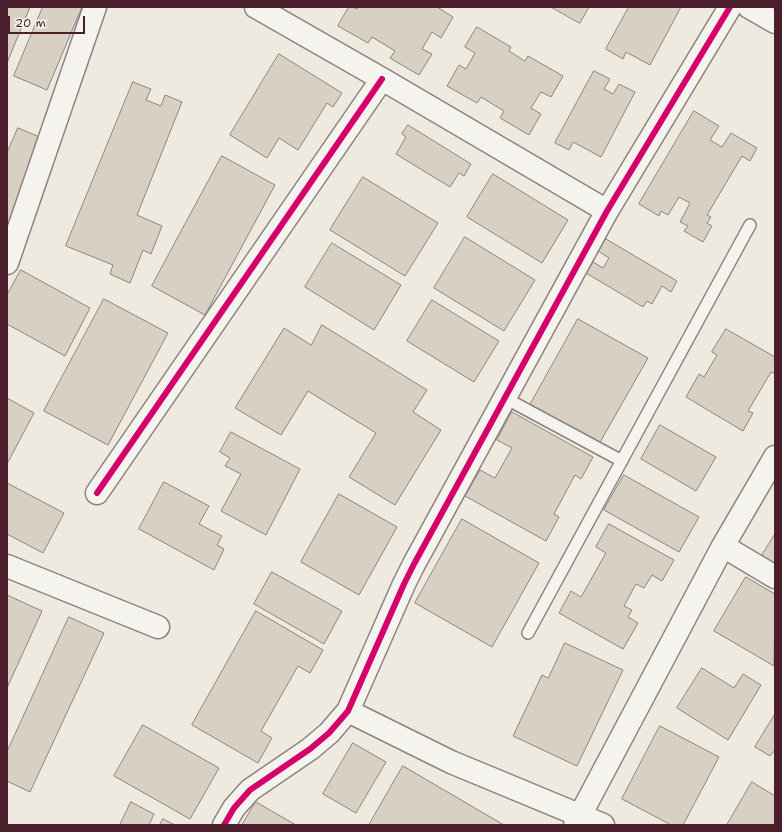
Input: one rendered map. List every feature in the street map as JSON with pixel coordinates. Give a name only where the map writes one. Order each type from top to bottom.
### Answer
[{"type":"street","points":[[7,263],[95,7]]},
{"type":"street","points":[[256,7],[607,211]]},
{"type":"street","points":[[224,825],[234,808],[250,790],[310,750],[329,733],[348,711],[404,584],[607,211],[730,7]]},
{"type":"street","points":[[749,7],[775,22]]},
{"type":"street","points":[[96,493],[382,79]]},
{"type":"street","points":[[577,820],[723,546],[775,457]]},
{"type":"street","points":[[723,546],[775,577]]},
{"type":"street","points":[[7,566],[158,627]]},
{"type":"street","points":[[348,711],[451,762],[577,820],[603,825]]},
{"type":"lane","points":[[528,633],[750,225]]},
{"type":"lane","points":[[505,398],[622,461]]},
{"type":"building","points":[[7,7],[30,7],[7,63]]},
{"type":"building","points":[[43,7],[82,7],[47,90],[14,76]]},
{"type":"building","points":[[349,7],[357,9],[358,7],[437,7],[453,17],[441,38],[432,32],[422,49],[432,54],[419,75],[390,58],[395,51],[372,37],[368,43],[338,26]]},
{"type":"building","points":[[551,7],[589,7],[580,23]]},
{"type":"building","points":[[629,7],[681,7],[650,65],[626,52],[623,59],[606,49]]},
{"type":"building","points":[[477,27],[511,47],[509,51],[525,61],[528,56],[563,76],[551,97],[541,92],[531,108],[541,114],[529,135],[500,118],[504,111],[481,97],[477,103],[447,86],[459,65],[466,69],[475,53],[465,47]]},
{"type":"building","points":[[279,54],[342,93],[333,107],[327,103],[298,150],[279,138],[267,158],[230,135]]},
{"type":"building","points":[[594,71],[610,79],[604,89],[613,94],[619,84],[635,92],[601,157],[573,142],[569,150],[555,143]]},
{"type":"building","points":[[133,82],[151,89],[146,100],[161,106],[165,95],[182,102],[137,215],[162,226],[151,254],[143,250],[130,283],[110,274],[113,265],[66,246]]},
{"type":"building","points":[[694,111],[719,126],[710,140],[722,147],[731,133],[757,148],[750,161],[742,156],[707,215],[711,217],[707,223],[712,226],[703,242],[684,231],[688,226],[680,222],[690,203],[679,197],[668,215],[661,211],[659,216],[639,204]]},
{"type":"building","points":[[408,125],[471,164],[464,176],[459,173],[450,187],[396,154],[406,137],[402,134]]},
{"type":"building","points":[[18,128],[49,141],[7,241],[7,153]]},
{"type":"building","points":[[222,156],[275,185],[205,315],[152,286]]},
{"type":"building","points":[[493,174],[568,220],[542,263],[467,217]]},
{"type":"building","points":[[363,177],[438,223],[405,276],[330,230]]},
{"type":"building","points":[[465,237],[535,280],[504,331],[434,288]]},
{"type":"building","points":[[606,239],[677,281],[671,292],[662,286],[652,304],[647,301],[643,307],[586,273],[593,262],[603,268],[609,258],[598,251]]},
{"type":"building","points":[[332,243],[401,285],[374,330],[305,287]]},
{"type":"building","points":[[21,270],[90,308],[65,356],[7,324],[7,295]]},
{"type":"building","points":[[104,299],[168,333],[108,445],[44,411]]},
{"type":"building","points":[[432,300],[499,341],[474,382],[407,341]]},
{"type":"building","points":[[578,319],[648,358],[599,444],[530,405]]},
{"type":"building","points":[[322,325],[427,390],[413,412],[441,430],[395,505],[349,477],[376,433],[308,391],[281,435],[235,408],[284,328],[311,345]]},
{"type":"building","points":[[726,329],[775,357],[775,374],[771,372],[748,411],[753,413],[743,431],[686,397],[699,374],[704,377],[717,355],[712,352]]},
{"type":"building","points":[[7,398],[34,413],[7,464]]},
{"type":"building","points":[[512,412],[593,457],[581,479],[575,475],[554,514],[559,517],[546,541],[465,496],[480,470],[495,478],[512,448],[497,440]]},
{"type":"building","points":[[660,425],[716,457],[696,491],[641,459]]},
{"type":"building","points":[[231,432],[300,469],[266,535],[221,511],[241,474],[225,466],[230,458],[220,452]]},
{"type":"building","points":[[624,475],[699,517],[679,552],[604,510]]},
{"type":"building","points":[[164,482],[209,506],[199,524],[222,536],[217,545],[224,549],[214,570],[139,529]]},
{"type":"building","points":[[7,483],[64,513],[43,553],[7,534]]},
{"type":"building","points":[[339,494],[397,527],[359,595],[301,562]]},
{"type":"building","points":[[462,519],[539,563],[492,647],[415,603]]},
{"type":"building","points":[[609,524],[674,560],[662,581],[652,575],[644,588],[636,584],[624,606],[632,610],[628,617],[638,623],[623,649],[559,613],[571,591],[581,597],[606,553],[596,547]]},
{"type":"building","points":[[775,534],[775,569],[759,560]]},
{"type":"building","points":[[272,572],[342,611],[324,644],[254,604]]},
{"type":"building","points":[[746,577],[775,594],[774,666],[714,631]]},
{"type":"building","points":[[7,595],[42,611],[7,688]]},
{"type":"building","points":[[256,611],[323,650],[310,673],[298,666],[261,731],[272,738],[258,763],[192,725]]},
{"type":"building","points":[[69,617],[104,633],[30,792],[7,781],[7,752]]},
{"type":"building","points":[[565,643],[623,670],[577,766],[513,736],[542,675],[548,678]]},
{"type":"building","points":[[702,668],[734,688],[743,674],[761,685],[728,740],[677,708]]},
{"type":"building","points":[[775,714],[775,750],[770,756],[755,747]]},
{"type":"building","points":[[143,725],[219,768],[190,819],[114,776]]},
{"type":"building","points":[[660,726],[719,757],[683,825],[671,825],[622,799]]},
{"type":"building","points":[[353,743],[386,762],[356,813],[323,794]]},
{"type":"building","points":[[403,766],[504,825],[369,825]]},
{"type":"building","points":[[752,782],[775,796],[775,825],[727,825]]},
{"type":"building","points":[[131,802],[154,814],[149,825],[120,825]]},
{"type":"building","points":[[256,802],[296,825],[242,825]]},
{"type":"building","points":[[163,819],[175,825],[160,825]]},
{"type":"cycle path","points":[[224,825],[234,808],[250,790],[310,749],[329,733],[348,711],[414,564],[607,211],[730,7]]},
{"type":"cycle path","points":[[97,493],[382,79]]}]
